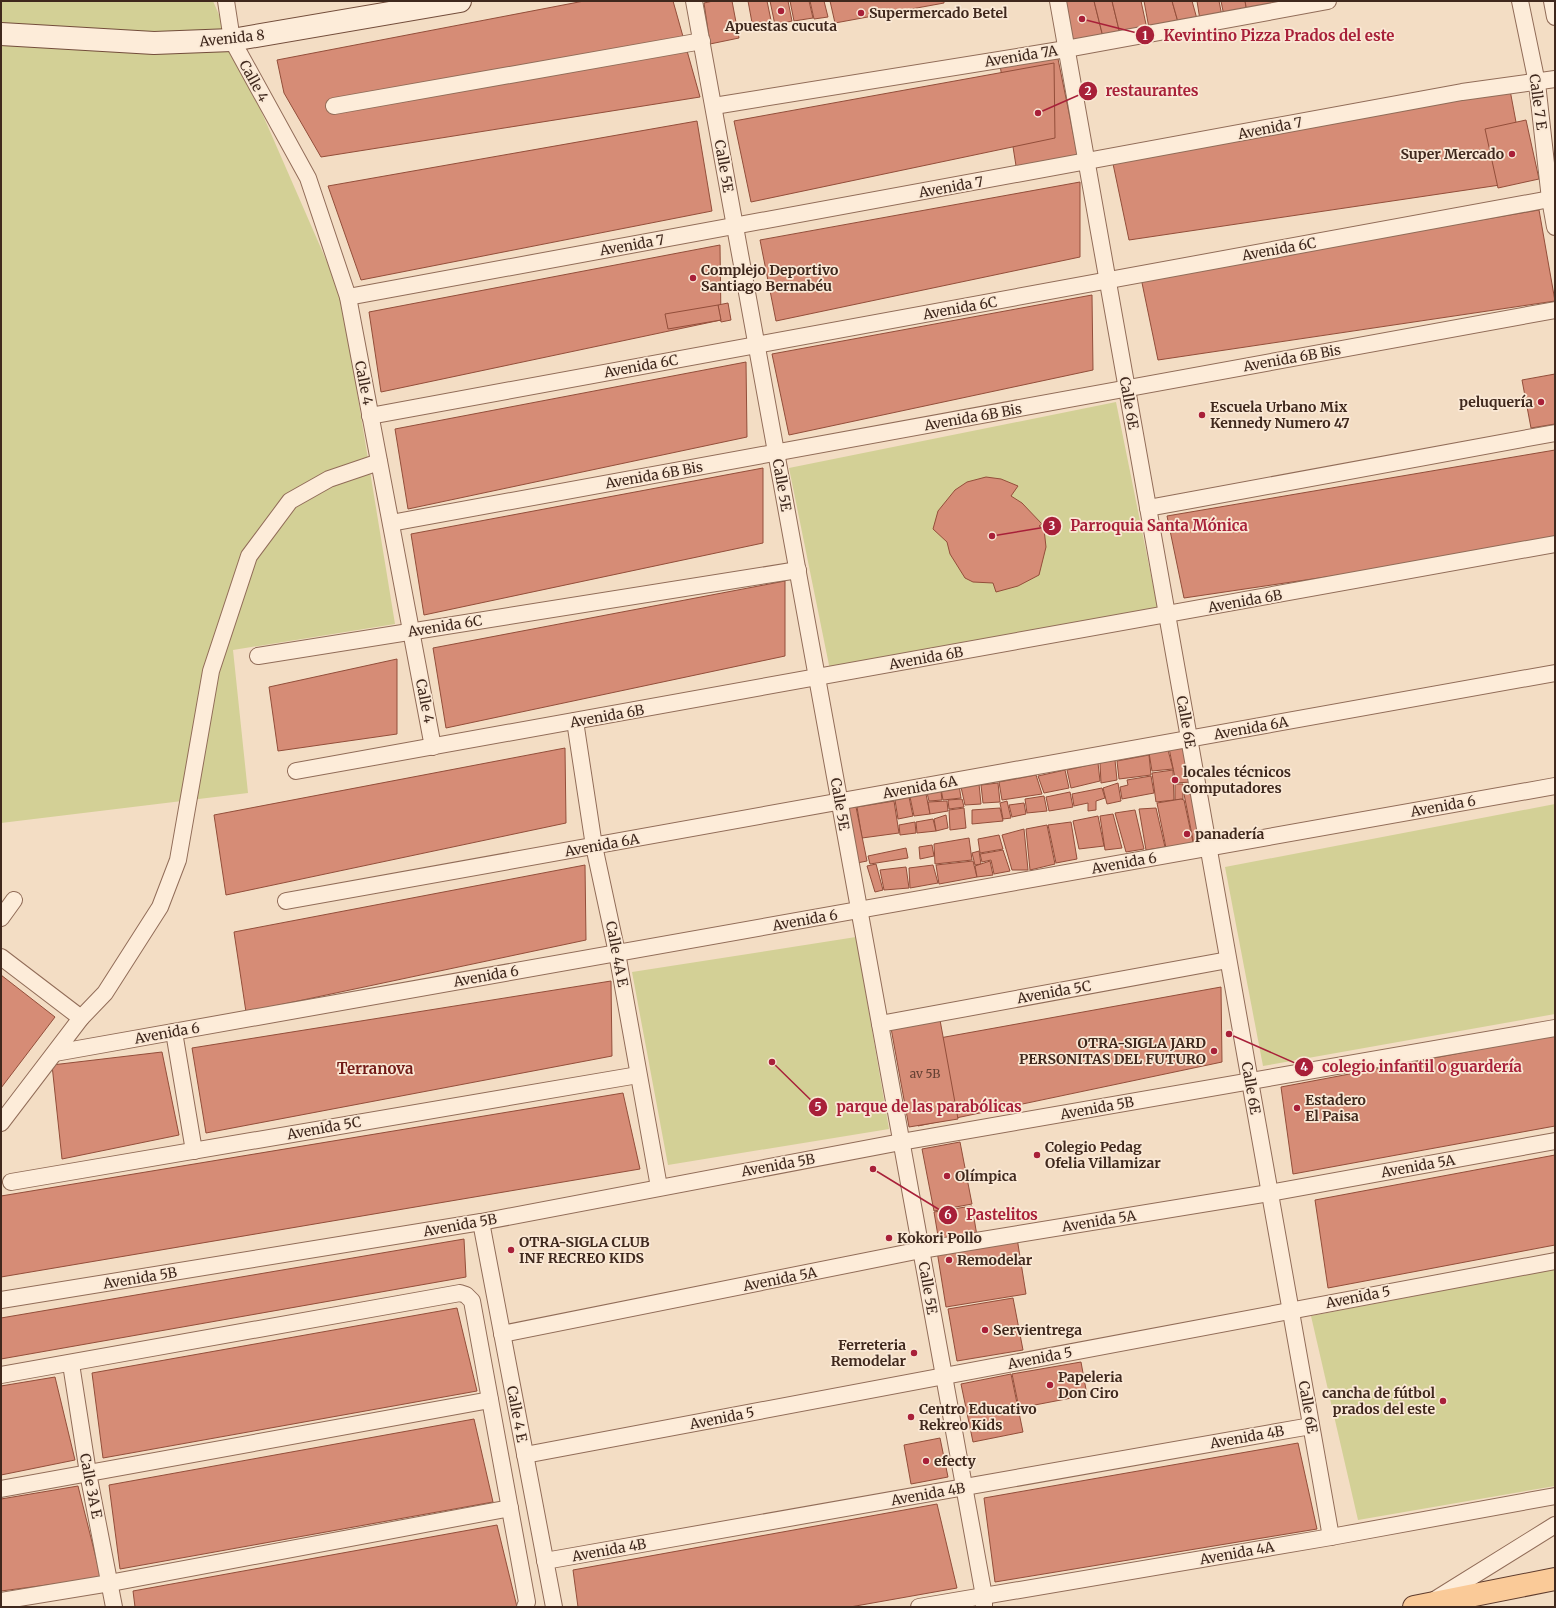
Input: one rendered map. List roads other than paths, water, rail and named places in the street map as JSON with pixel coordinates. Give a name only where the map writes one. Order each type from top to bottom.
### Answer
[{"type":"main road","points":[[1420,1606],[1555,1579]]},
{"type":"street","points":[[226,1],[232,40]]},
{"type":"street","name":"Avenida 8","points":[[1,34],[154,44],[232,40],[460,1]]},
{"type":"street","name":"Calle 5E","points":[[694,1],[984,1601]]},
{"type":"street","name":"Calle 6E","points":[[1058,1],[1330,1537]]},
{"type":"street","name":"Avenida 7A","points":[[714,106],[1066,49],[1328,1]]},
{"type":"street","name":"Calle 7 E","points":[[1520,1],[1537,83],[1550,199],[1555,227]]},
{"type":"street","points":[[1552,1],[1555,17]]},
{"type":"street","name":"Calle 4","points":[[232,40],[308,178],[348,296],[433,746]]},
{"type":"street","points":[[334,106],[702,41]]},
{"type":"street","name":"Avenida 7","points":[[348,296],[1087,162],[1462,92],[1537,83],[1555,79]]},
{"type":"street","name":"Avenida 6C","points":[[370,416],[1550,199]]},
{"type":"street","name":"Avenida 6B Bis","points":[[391,523],[1555,310]]},
{"type":"street","points":[[1148,508],[1555,433]]},
{"type":"street","points":[[1,1123],[82,1018],[105,993],[160,907],[178,860],[211,671],[249,556],[290,501],[329,479],[379,462]]},
{"type":"street","name":"Avenida 6B","points":[[296,772],[1555,544]]},
{"type":"street","name":"Avenida 6C","points":[[258,656],[798,570]]},
{"type":"street","name":"Avenida 6A","points":[[286,901],[1555,673]]},
{"type":"street","name":"Calle 4A E","points":[[575,721],[594,846],[617,953],[659,1187]]},
{"type":"street","name":"Avenida 6","points":[[55,1053],[1555,786]]},
{"type":"street","points":[[1,918],[14,900]]},
{"type":"street","points":[[1,957],[82,1018]]},
{"type":"street","name":"Avenida 5C","points":[[880,1024],[1228,960]]},
{"type":"street","name":"Avenida 5B","points":[[1,1300],[481,1222],[901,1142],[1555,1028]]},
{"type":"street","points":[[174,1032],[194,1151]]},
{"type":"street","name":"Avenida 5C","points":[[11,1182],[638,1075]]},
{"type":"street","name":"Avenida 5A","points":[[502,1334],[921,1250],[1269,1193],[1555,1141]]},
{"type":"street","name":"Calle 4 E","points":[[481,1222],[554,1607]]},
{"type":"street","name":"Avenida 5","points":[[525,1455],[1555,1260]]},
{"type":"street","points":[[1,1375],[71,1364],[460,1293],[466,1295],[472,1301],[527,1602],[525,1607]]},
{"type":"street","name":"Calle 3A E","points":[[71,1364],[88,1473],[114,1607]]},
{"type":"street","points":[[1,1489],[490,1400]]},
{"type":"street","name":"Avenida 4B","points":[[545,1561],[1311,1426]]},
{"type":"street","name":"Avenida 4A","points":[[919,1607],[984,1601],[1555,1496]]},
{"type":"street","points":[[1,1601],[110,1583],[510,1508]]},
{"type":"street","points":[[1420,1606],[1555,1525]]},
{"type":"place","name":"Apuestas cucuta","points":[[781,11]]},
{"type":"place","name":"Supermercado Betel","points":[[861,13]]},
{"type":"place","name":"Kevintino Pizza Prados del este","points":[[1082,19]]},
{"type":"place","name":"restaurantes","points":[[1038,113]]},
{"type":"place","name":"Super Mercado","points":[[1512,154]]},
{"type":"place","name":"Complejo Deportivo Santiago Bernabéu","points":[[693,278]]},
{"type":"place","name":"peluquería","points":[[1541,402]]},
{"type":"place","name":"Escuela Urbano Mix Kennedy Numero 47","points":[[1202,415]]},
{"type":"place","name":"Parroquia Santa Mónica","points":[[992,536]]},
{"type":"place","name":"locales técnicos computadores","points":[[1175,780]]},
{"type":"place","name":"panadería","points":[[1187,834]]},
{"type":"place","name":"colegio infantil o guardería","points":[[1229,1034]]},
{"type":"place","name":"OTRA-SIGLA JARD PERSONITAS DEL FUTURO","points":[[1214,1051]]},
{"type":"place","name":"parque de las parabólicas","points":[[772,1062]]},
{"type":"place","name":"Estadero El Paisa","points":[[1297,1108]]},
{"type":"place","name":"Colegio Pedag Ofelia Villamizar","points":[[1037,1155]]},
{"type":"place","name":"Pastelitos","points":[[873,1169]]},
{"type":"place","name":"Olímpica","points":[[947,1176]]},
{"type":"place","name":"Kokori Pollo","points":[[889,1238]]},
{"type":"place","name":"OTRA-SIGLA CLUB INF RECREO KIDS","points":[[511,1250]]},
{"type":"place","name":"Remodelar","points":[[949,1260]]},
{"type":"place","name":"Servientrega","points":[[985,1330]]},
{"type":"place","name":"Ferreteria Remodelar","points":[[914,1353]]},
{"type":"place","name":"Papeleria Don Ciro","points":[[1050,1385]]},
{"type":"place","name":"cancha de fútbol prados del este","points":[[1443,1401]]},
{"type":"place","name":"Centro Educativo Rekreo Kids","points":[[911,1417]]},
{"type":"place","name":"efecty","points":[[926,1461]]},
{"type":"district","name":"Terranova","points":[[375,1069]]}]
